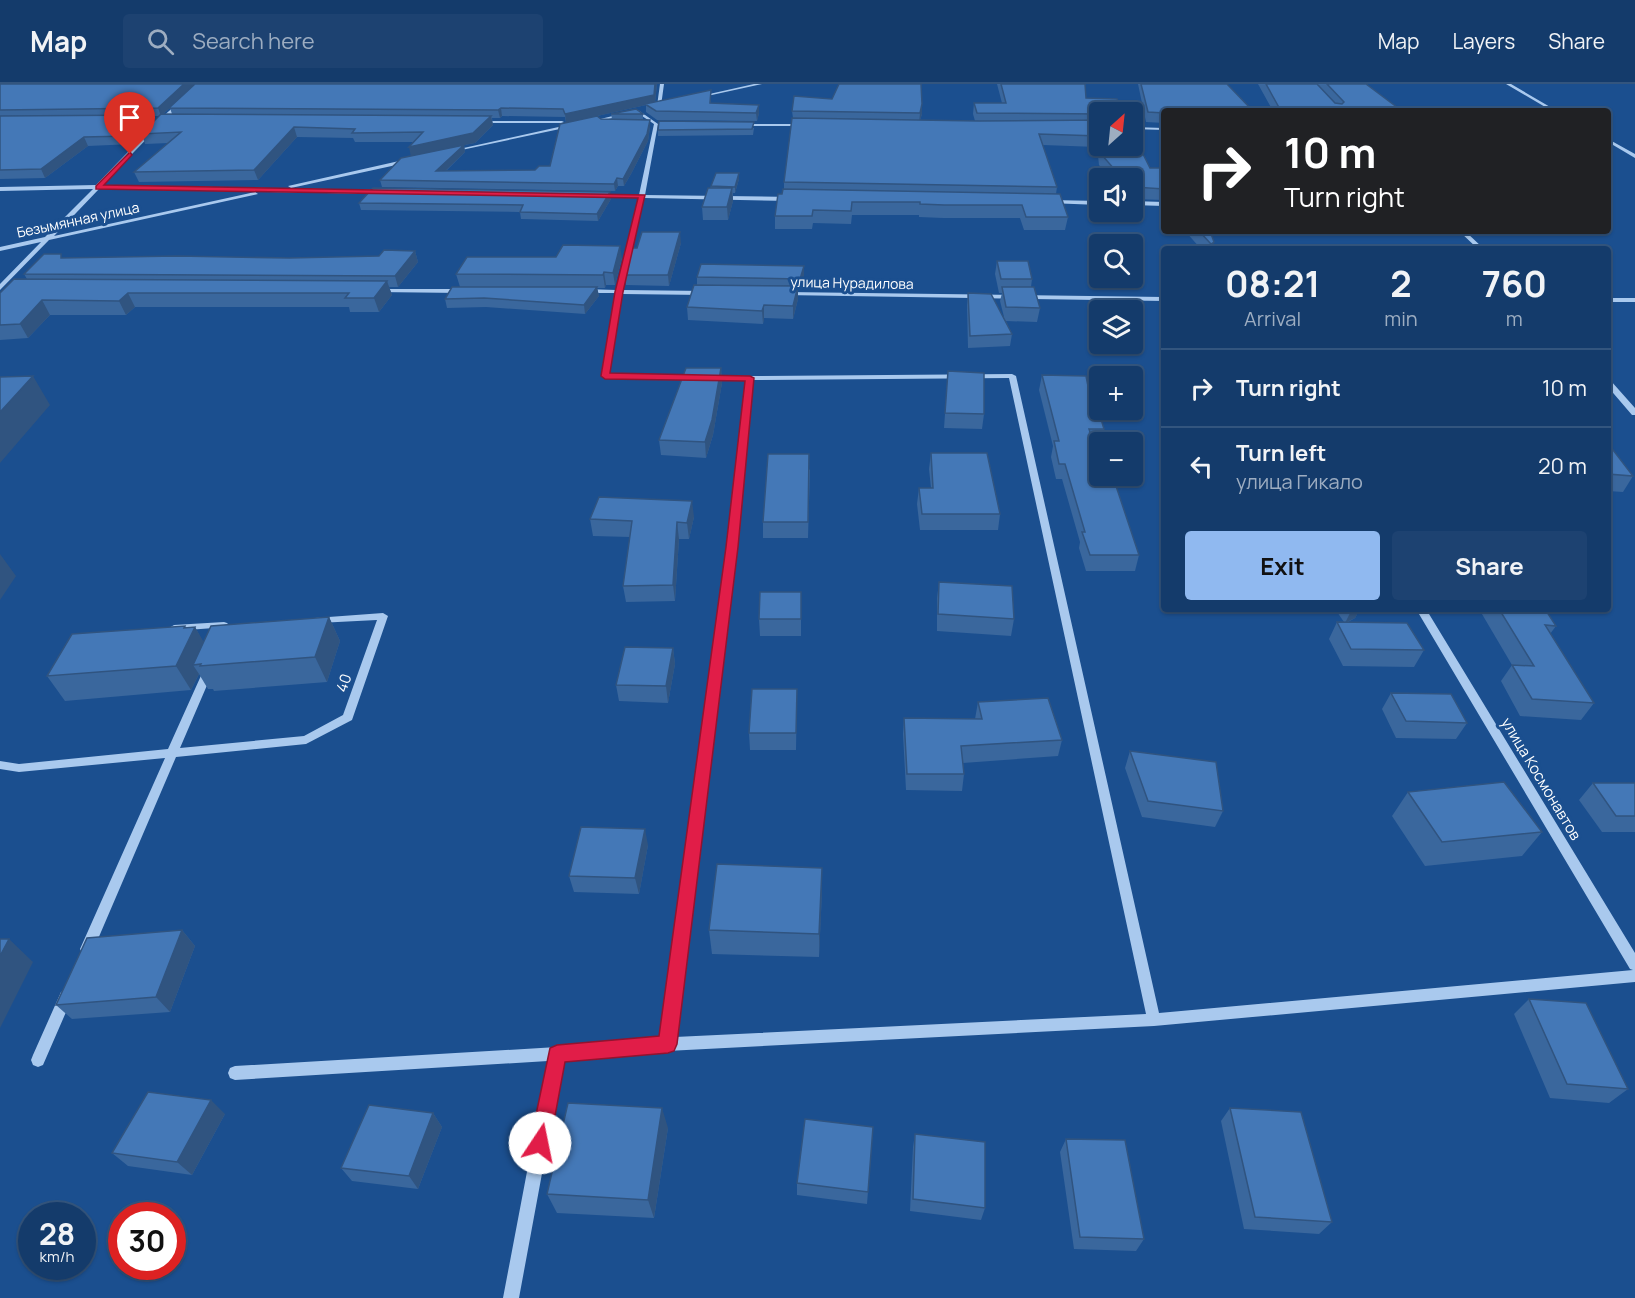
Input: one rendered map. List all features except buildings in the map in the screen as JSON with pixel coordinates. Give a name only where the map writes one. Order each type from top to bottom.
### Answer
[{"type":"street","points":[[0,289],[161,121],[201,84]]},
{"type":"street","points":[[659,106],[663,84]]},
{"type":"street","points":[[692,99],[760,84]]},
{"type":"street","points":[[1508,84],[1549,108]]},
{"type":"street","points":[[444,153],[670,104]]},
{"type":"street","points":[[638,111],[656,124]]},
{"type":"street","points":[[150,121],[171,120]]},
{"type":"street","points":[[475,122],[621,123]]},
{"type":"street","points":[[644,124],[668,124]]},
{"type":"street","points":[[656,124],[642,196],[619,292],[605,376],[750,378],[1012,375],[1154,1020]]},
{"type":"street","points":[[728,125],[812,125]]},
{"type":"street","points":[[1143,128],[1161,129]]},
{"type":"street","points":[[1611,142],[1635,156]]},
{"type":"street","name":"Безымянная улица","points":[[0,249],[410,160]]},
{"type":"street","points":[[0,189],[98,187],[392,192]]},
{"type":"street","points":[[595,196],[795,199]]},
{"type":"street","points":[[1041,202],[1089,203]]},
{"type":"street","points":[[1143,203],[1161,204]]},
{"type":"street","points":[[1465,234],[1477,246]]},
{"type":"street","points":[[0,289],[12,290]]},
{"type":"street","points":[[369,291],[476,291]]},
{"type":"street","points":[[571,291],[714,293]]},
{"type":"street","name":"улица Нурадилова","points":[[773,294],[1161,299]]},
{"type":"street","points":[[1611,300],[1635,300]]},
{"type":"street","points":[[668,1044],[732,547],[750,378]]},
{"type":"street","points":[[1611,386],[1635,413]]},
{"type":"street","name":"улица Космонавтов","points":[[1423,612],[1635,965]]},
{"type":"street","name":"40","points":[[0,765],[19,768],[306,740],[348,717],[383,616],[312,620]]},
{"type":"street","points":[[157,629],[231,628]]},
{"type":"street","points":[[81,961],[214,657]]},
{"type":"street","points":[[236,1073],[557,1054],[668,1044],[1154,1020],[1635,976]]},
{"type":"street","points":[[38,1060],[72,983]]},
{"type":"street","points":[[511,1298],[557,1054]]},
{"type":"route","points":[[130,154],[98,187],[642,196],[619,292],[605,376],[750,378],[732,547],[668,1044],[557,1054],[540,1143]]}]
